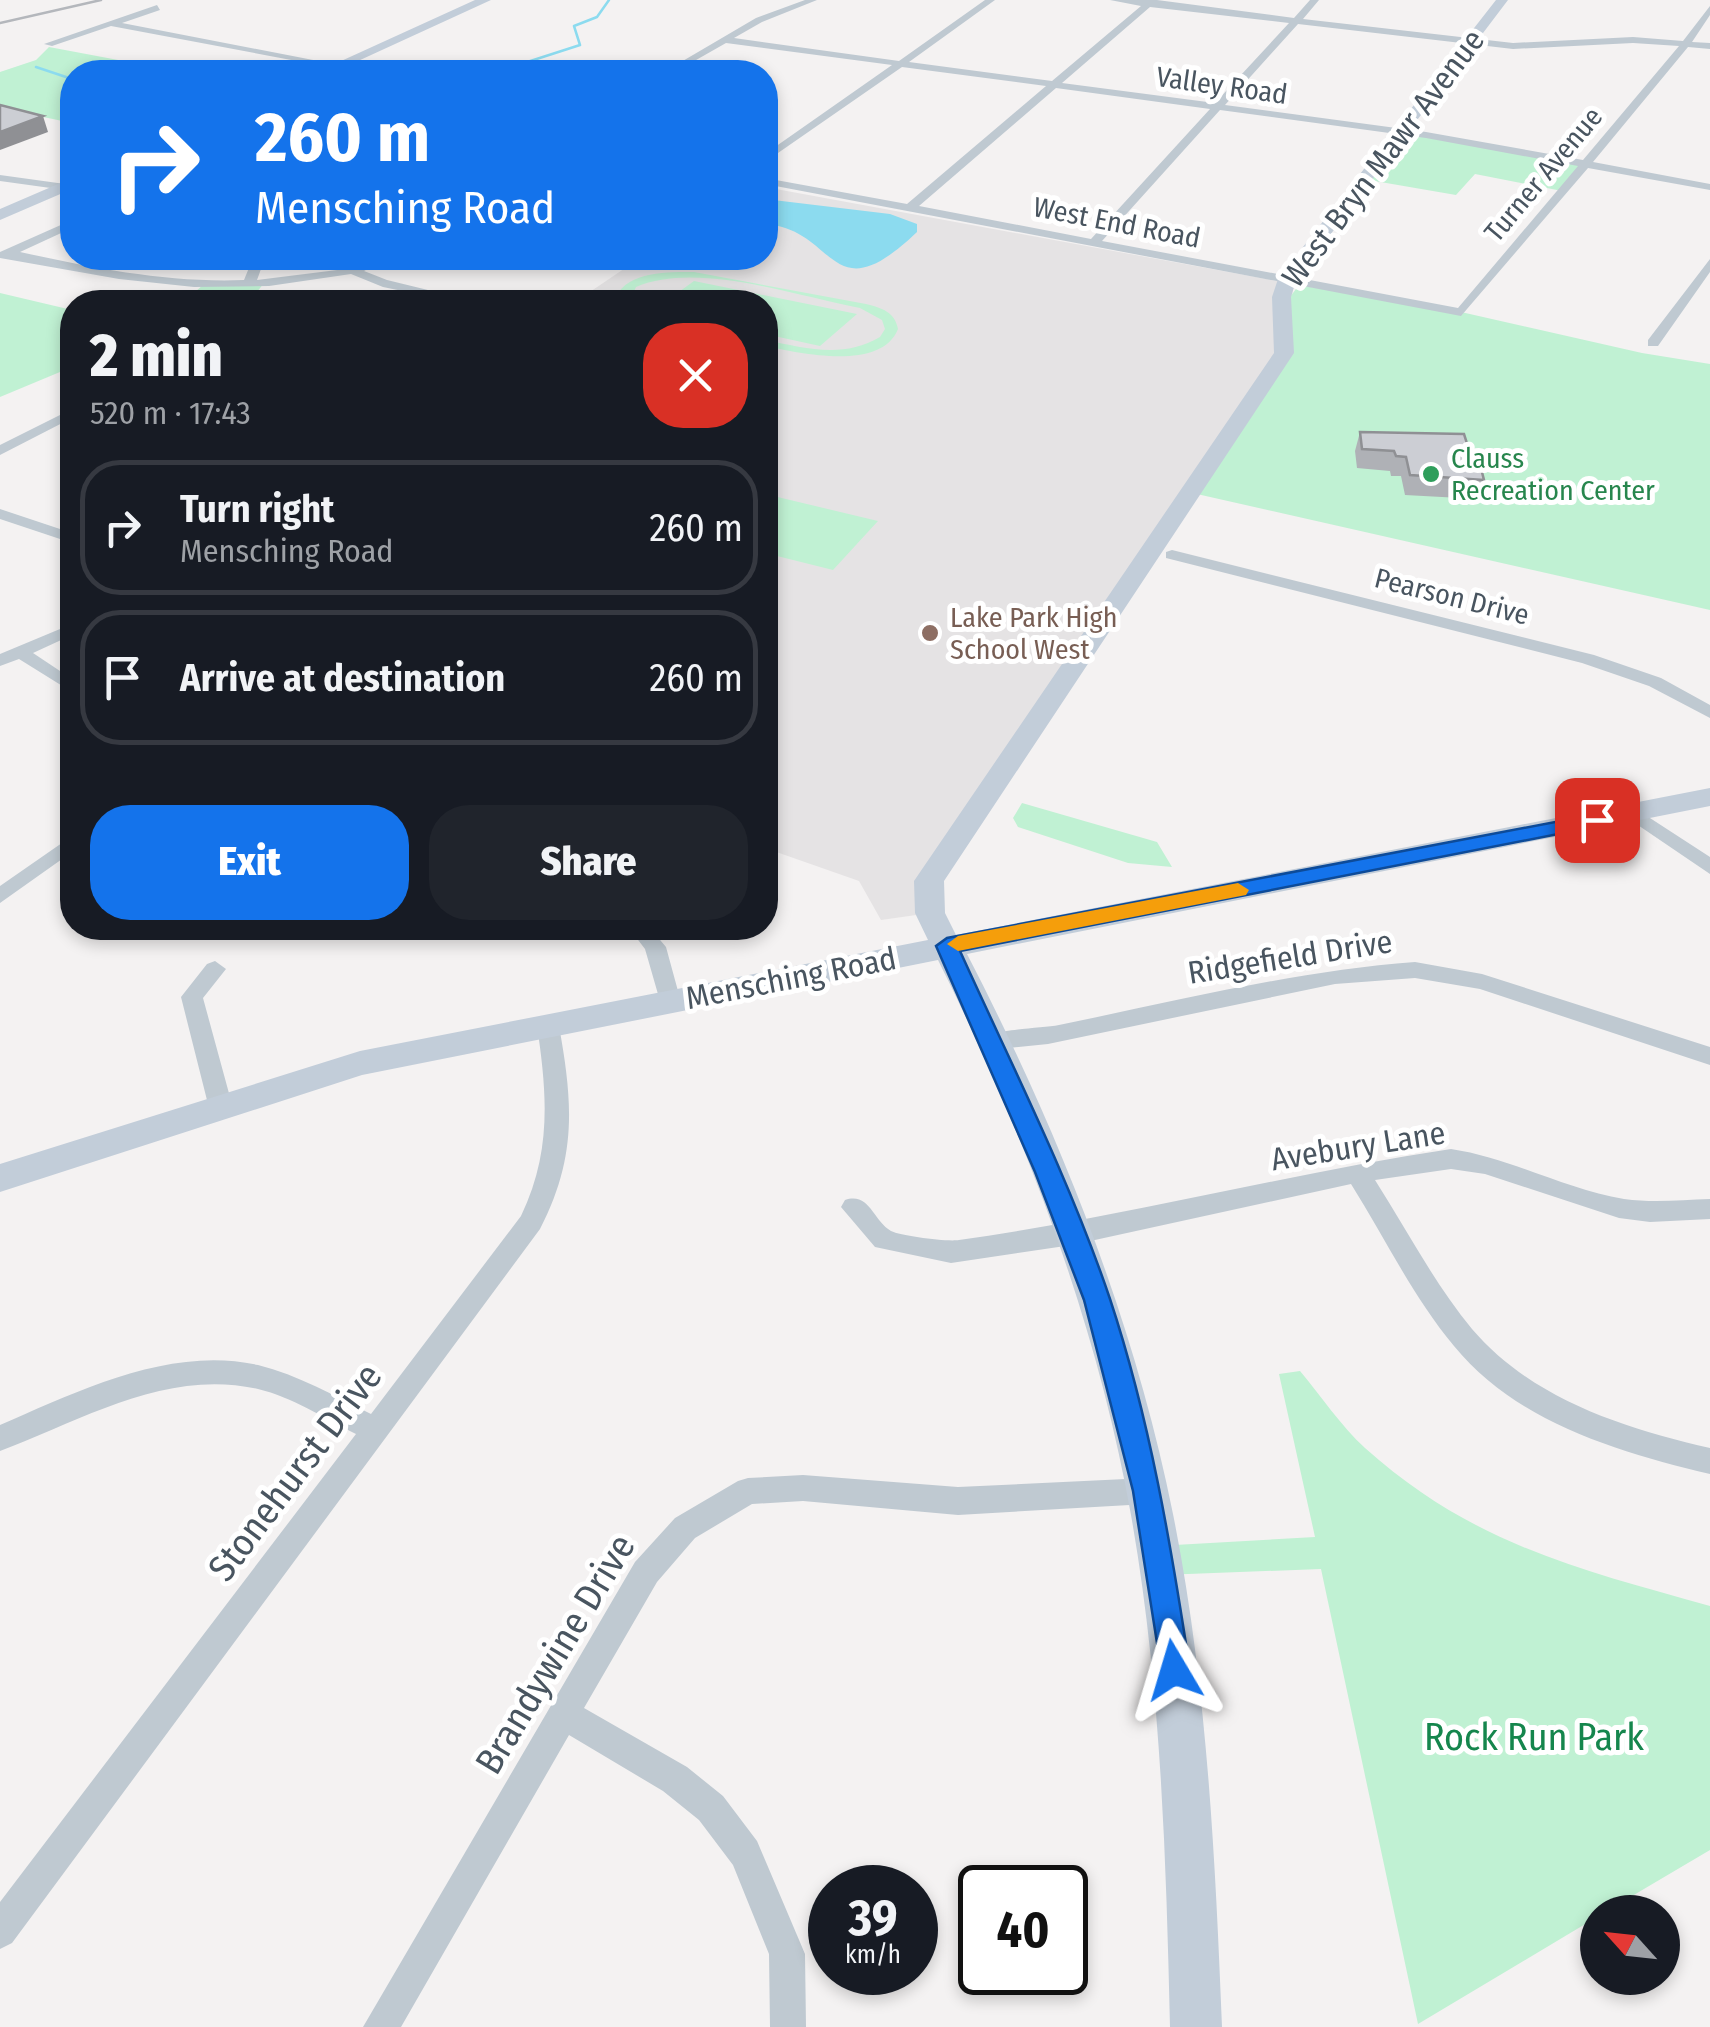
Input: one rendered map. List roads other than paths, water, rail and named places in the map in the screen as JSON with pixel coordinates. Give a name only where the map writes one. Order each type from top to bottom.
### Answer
[{"type":"street","points":[[352,60],[485,0]]},
{"type":"street","points":[[689,60],[778,12],[813,0]]},
{"type":"street","points":[[778,150],[990,0]]},
{"type":"street","points":[[1114,0],[1536,47],[1633,40],[1696,43]]},
{"type":"street","points":[[1094,243],[1315,0]]},
{"type":"street","name":"West Bryn Mawr Avenue","points":[[1196,2027],[1183,1733],[1147,1491],[1121,1379],[1072,1234],[930,913],[929,881],[1284,353],[1289,332],[1279,297],[1287,279],[1502,0]]},
{"type":"street","points":[[910,208],[1150,2]]},
{"type":"street","points":[[49,44],[157,8]]},
{"type":"street","name":"Turner Avenue","points":[[1460,312],[1665,70],[1696,43],[1710,10]]},
{"type":"street","points":[[109,24],[306,60]]},
{"type":"street","name":"Valley Road","points":[[725,40],[1400,132],[1710,187]]},
{"type":"street","points":[[0,178],[60,184]]},
{"type":"street","points":[[0,188],[22,179]]},
{"type":"street","name":"West End Road","points":[[778,183],[1460,312]]},
{"type":"street","points":[[0,215],[60,189]]},
{"type":"street","points":[[4,255],[60,229]]},
{"type":"street","points":[[4,255],[60,266]]},
{"type":"street","points":[[1653,343],[1710,263]]},
{"type":"street","points":[[81,270],[148,283],[249,283],[354,271],[412,290]]},
{"type":"street","points":[[249,283],[254,270]]},
{"type":"street","points":[[0,450],[60,419]]},
{"type":"street","points":[[0,514],[60,534]]},
{"type":"street","name":"Pearson Drive","points":[[1172,554],[1588,659],[1655,682],[1710,712]]},
{"type":"street","points":[[0,661],[60,635]]},
{"type":"street","points":[[23,654],[60,679]]},
{"type":"street","name":"Mensching Road","points":[[0,1178],[360,1064],[1710,797]]},
{"type":"street","points":[[1633,813],[1710,867]]},
{"type":"street","points":[[0,896],[60,851]]},
{"type":"street","points":[[650,940],[656,947],[670,1002]]},
{"type":"street","points":[[215,969],[192,997],[220,1108]]},
{"type":"street","name":"Ridgefield Drive","points":[[990,1042],[1048,1036],[1335,976],[1414,970],[1482,982],[1710,1056]]},
{"type":"street","name":"Stonehurst Drive","points":[[0,1931],[513,1248],[542,1202],[561,1131],[548,1026]]},
{"type":"street","name":"Avebury Lane","points":[[854,1208],[884,1240],[923,1250],[988,1248],[1451,1159],[1485,1164],[1619,1208],[1650,1212],[1710,1209]]},
{"type":"street","points":[[1358,1174],[1464,1338],[1504,1378],[1528,1395],[1638,1441],[1710,1461]]},
{"type":"street","points":[[0,1438],[156,1379],[219,1372],[278,1384],[376,1430]]},
{"type":"street","name":"Brandywine Drive","points":[[381,2027],[662,1551],[701,1516],[748,1491],[804,1488],[958,1501],[1147,1491]]},
{"type":"street","points":[[563,1714],[676,1778],[711,1808],[745,1853],[786,1954],[788,2027]]},
{"type":"water","points":[[778,201],[890,214],[917,224],[917,232],[888,256],[866,267],[849,268],[789,229],[778,227]]},
{"type":"waterway","points":[[534,60],[580,45],[574,26],[597,17],[609,0]]},
{"type":"waterway","points":[[36,67],[60,75]]},
{"type":"railway","points":[[0,23],[101,0]]},
{"type":"place","name":"Clauss Recreation Center","points":[[1431,474]]},
{"type":"place","name":"Lake Park High School West","points":[[930,633]]},
{"type":"park label","name":"Rock Run Park","points":[[1534,1737]]}]
